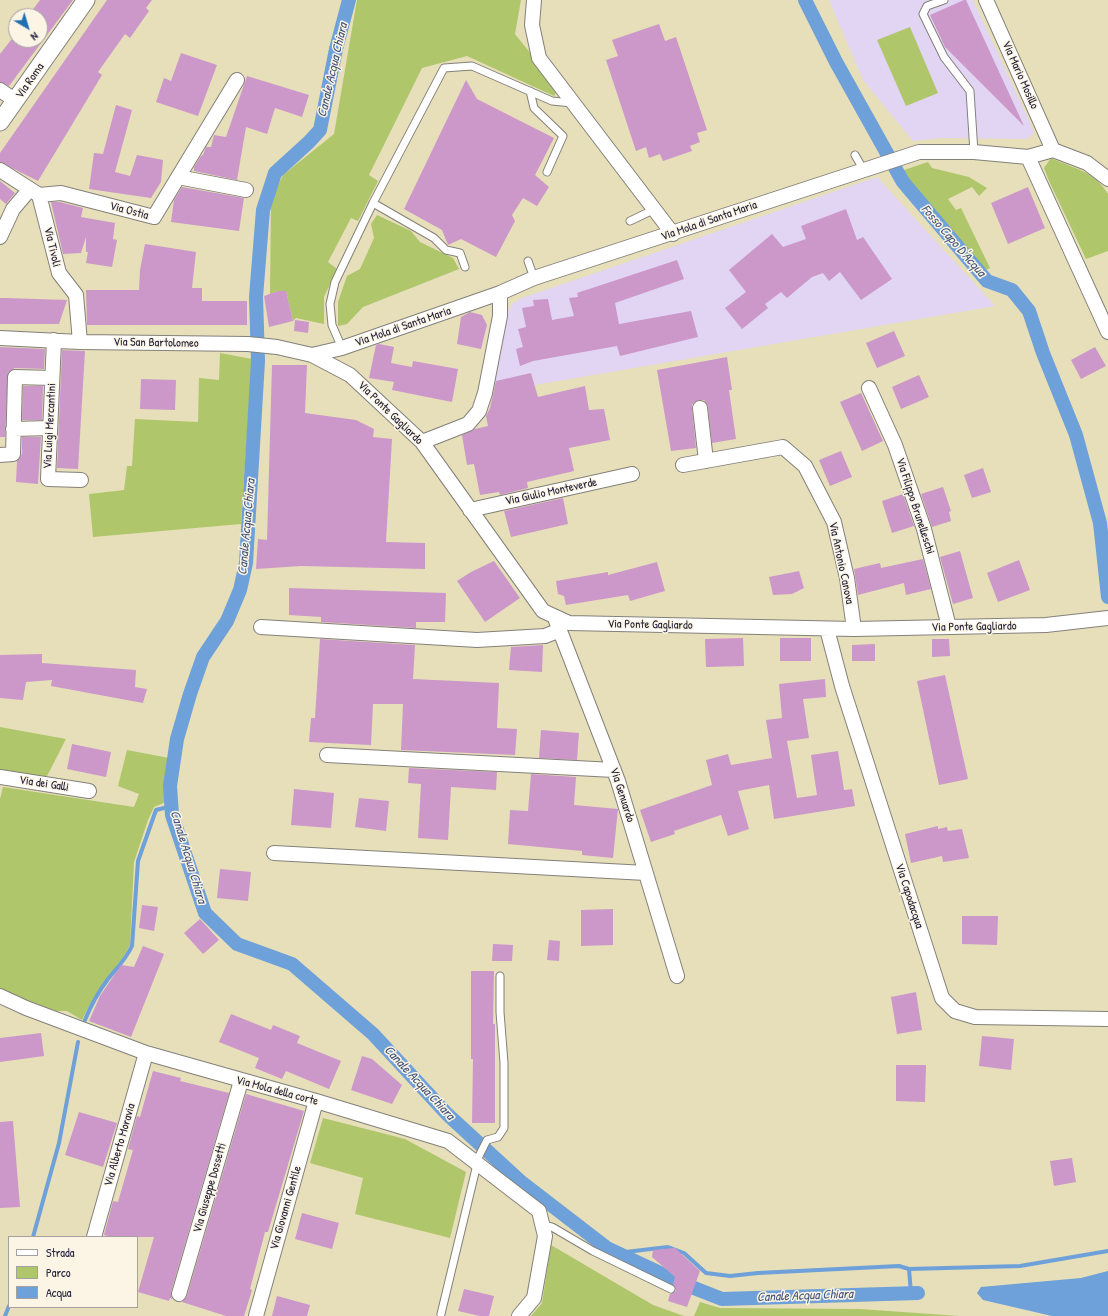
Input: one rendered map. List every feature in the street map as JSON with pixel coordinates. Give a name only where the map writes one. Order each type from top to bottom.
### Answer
[{"type":"street","name":"Via Roma","points":[[0,122],[86,0]]},
{"type":"street","points":[[534,0],[532,26],[539,58],[573,103],[658,208],[673,234]]},
{"type":"street","name":"Via Mario Mosillo","points":[[986,0],[1053,150]]},
{"type":"street","name":"Via Ostia","points":[[34,192],[61,193],[154,217],[237,80]]},
{"type":"street","points":[[0,90],[16,101]]},
{"type":"street","points":[[1053,150],[1087,163],[1108,179]]},
{"type":"street","name":"Via Mola di Santa Maria","points":[[312,355],[342,348],[500,293],[534,278],[673,234],[919,152],[974,152],[1028,157],[1053,150]]},
{"type":"street","points":[[1028,157],[1108,332]]},
{"type":"street","points":[[0,170],[34,192],[13,209],[0,237]]},
{"type":"street","points":[[178,177],[246,190]]},
{"type":"street","name":"Via Tivoli","points":[[34,192],[59,273],[76,295],[80,342]]},
{"type":"street","points":[[422,442],[468,424],[480,411],[500,316],[500,293]]},
{"type":"street","name":"Via San Bartolomeo","points":[[0,338],[80,342],[248,344],[277,347],[312,355]]},
{"type":"street","name":"Via Luigi Mercantini","points":[[54,340],[48,479],[80,480]]},
{"type":"street","name":"Via Ponte Gagliardo","points":[[312,355],[350,375],[422,442],[543,611],[558,624],[854,629],[1046,625],[1104,619]]},
{"type":"street","points":[[0,455],[13,454],[15,377],[52,378]]},
{"type":"street","name":"Via Filippo Brunelleschi","points":[[869,388],[895,445],[924,529],[949,627]]},
{"type":"street","points":[[700,408],[706,461]]},
{"type":"street","points":[[13,429],[50,428]]},
{"type":"street","name":"Via Antonio Canova","points":[[683,465],[783,447],[805,466],[820,492],[834,522],[847,578],[854,629]]},
{"type":"street","name":"Via Giulio Monteverde","points":[[470,510],[632,474]]},
{"type":"street","points":[[261,627],[477,640],[545,636],[558,624]]},
{"type":"street","name":"Via Genuardo","points":[[558,624],[614,770],[677,976]]},
{"type":"street","name":"Via Capodacqua","points":[[827,629],[842,686],[942,998],[954,1011],[975,1016],[1108,1019]]},
{"type":"street","points":[[327,755],[614,770]]},
{"type":"street","name":"Via dei Galli","points":[[0,777],[89,791]]},
{"type":"street","points":[[274,853],[646,873]]},
{"type":"street","name":"Via Mola della corte","points":[[0,996],[26,1008],[146,1053],[316,1101],[448,1141],[478,1160],[540,1218]]},
{"type":"street","name":"Via Alberto Moravia","points":[[94,1236],[146,1053]]},
{"type":"street","name":"Via Giuseppe Dossetti","points":[[179,1294],[241,1081]]},
{"type":"street","name":"Via Giovanni Gentile","points":[[256,1316],[316,1101]]},
{"type":"street","points":[[519,1316],[534,1298],[545,1236],[540,1218]]},
{"type":"lane","points":[[944,0],[927,6],[923,14],[944,57],[970,91],[974,152]]},
{"type":"lane","points":[[342,348],[332,325],[330,304],[335,282],[373,203],[444,68],[472,66],[552,101],[573,103]]},
{"type":"lane","points":[[530,91],[534,108],[563,136],[547,172]]},
{"type":"lane","points":[[855,155],[863,170]]},
{"type":"lane","points":[[373,203],[434,238],[446,250],[460,253],[465,267]]},
{"type":"lane","points":[[630,221],[658,208]]},
{"type":"lane","points":[[528,261],[534,278]]},
{"type":"lane","points":[[441,1314],[478,1160],[487,1140],[498,1137],[504,1128],[504,1063],[500,976]]},
{"type":"lane","points":[[540,1218],[552,1227],[593,1251],[671,1289]]},
{"type":"shaded area","points":[[829,0],[973,0],[1033,129],[1033,134],[1027,139],[941,138],[913,141],[863,80]]},
{"type":"shaded area","points":[[877,177],[995,306],[535,385],[531,373],[495,382],[507,314],[512,304],[522,298]]},
{"type":"green space","points":[[357,0],[521,0],[515,34],[559,89],[554,96],[467,56],[422,68],[369,175],[378,181],[358,221],[351,218],[328,262],[337,269],[324,297],[324,324],[296,318],[293,321],[286,291],[278,291],[270,294],[271,200],[283,175],[334,134]]},
{"type":"green space","points":[[910,27],[938,93],[906,106],[877,40]]},
{"type":"green space","points":[[1051,158],[1090,175],[1108,194],[1108,251],[1086,259],[1044,168]]},
{"type":"green space","points":[[928,162],[932,168],[969,177],[987,188],[979,196],[972,187],[948,199],[956,210],[961,208],[990,268],[984,271],[901,171]]},
{"type":"green space","points":[[377,215],[411,231],[420,242],[453,258],[459,269],[363,307],[347,324],[338,326],[338,302],[347,276],[360,269],[374,238],[371,224]]},
{"type":"green space","points":[[220,353],[252,359],[241,524],[93,537],[89,494],[124,490],[127,466],[132,466],[135,419],[198,422],[199,378],[219,380]]},
{"type":"green space","points":[[0,727],[66,739],[46,778],[0,770]]},
{"type":"green space","points":[[127,750],[169,758],[166,802],[154,807],[134,862],[130,945],[87,1009],[82,1020],[67,1011],[52,1011],[0,992],[0,799],[3,787],[134,807],[139,794],[118,786]]},
{"type":"green space","points":[[323,1118],[405,1139],[466,1172],[450,1238],[355,1214],[363,1178],[310,1163]]},
{"type":"green space","points":[[551,1245],[653,1305],[684,1316],[531,1316],[542,1303]]},
{"type":"green space","points":[[700,1302],[720,1308],[860,1309],[959,1316],[694,1316]]},
{"type":"water","points":[[1108,1271],[1108,1316],[1052,1316],[983,1300],[977,1293],[981,1287],[1081,1278]]},
{"type":"building","points":[[40,0],[73,0],[48,34],[48,8],[34,8]]},
{"type":"building","points":[[107,0],[152,0],[146,8],[149,11],[130,38],[125,34],[98,72],[102,75],[38,181],[0,162],[0,153]]},
{"type":"building","points":[[966,0],[1024,126],[945,47],[930,15]]},
{"type":"building","points":[[659,24],[665,41],[676,37],[707,130],[697,133],[700,142],[690,146],[692,151],[663,161],[660,154],[649,158],[646,147],[636,151],[606,60],[618,56],[612,40]]},
{"type":"building","points":[[8,44],[8,48],[37,48],[9,86],[0,82],[0,54]]},
{"type":"building","points":[[181,53],[217,65],[198,116],[156,102],[164,78],[171,81]]},
{"type":"building","points":[[247,76],[309,95],[302,117],[275,108],[267,134],[246,127],[237,180],[194,171],[194,167],[203,155],[206,147],[211,147],[214,135],[226,137]]},
{"type":"building","points":[[466,80],[477,99],[554,138],[535,175],[549,187],[537,206],[523,198],[512,215],[515,221],[496,257],[461,239],[448,245],[442,230],[404,209]]},
{"type":"building","points":[[116,105],[132,110],[115,172],[130,176],[137,155],[163,160],[161,182],[151,198],[89,189],[94,153],[103,154]]},
{"type":"building","points":[[0,181],[15,193],[6,204],[0,199]]},
{"type":"building","points":[[182,187],[244,198],[239,231],[171,222],[174,200]]},
{"type":"building","points":[[1028,187],[1045,228],[1008,244],[991,203]]},
{"type":"building","points":[[51,202],[60,202],[83,208],[81,217],[115,223],[113,239],[117,240],[112,267],[86,263],[88,252],[86,252],[86,237],[81,253],[63,254]]},
{"type":"building","points":[[846,209],[857,240],[863,237],[892,279],[861,300],[840,272],[829,281],[823,273],[812,277],[787,298],[781,292],[765,304],[768,308],[742,329],[725,308],[746,292],[729,270],[772,234],[783,247],[806,239],[801,226]]},
{"type":"building","points":[[145,244],[196,252],[192,288],[202,288],[202,301],[247,301],[247,325],[87,325],[86,290],[139,290],[140,270]]},
{"type":"building","points":[[677,260],[684,279],[615,303],[619,324],[691,311],[698,337],[620,356],[617,346],[533,361],[520,366],[516,349],[523,347],[518,329],[526,327],[522,308],[534,306],[533,300],[548,299],[552,320],[574,316],[569,298],[578,297],[577,293]]},
{"type":"building","points":[[278,291],[286,291],[293,321],[269,327],[264,296]]},
{"type":"building","points":[[0,298],[67,300],[59,324],[0,324]]},
{"type":"building","points":[[470,312],[482,315],[487,325],[481,349],[457,344],[461,317]]},
{"type":"building","points":[[295,320],[309,322],[308,333],[294,331]]},
{"type":"building","points":[[894,331],[905,356],[877,368],[866,343]]},
{"type":"building","points":[[379,344],[394,347],[391,363],[412,367],[413,361],[458,369],[452,402],[392,390],[394,382],[369,378],[376,345]]},
{"type":"building","points":[[0,347],[45,349],[44,369],[15,368],[8,373],[5,437],[0,437]]},
{"type":"building","points":[[1095,347],[1106,366],[1081,379],[1071,360]]},
{"type":"building","points":[[62,350],[85,351],[78,469],[57,468]]},
{"type":"building","points":[[727,357],[732,390],[729,390],[736,439],[712,443],[708,407],[704,400],[699,400],[692,404],[696,448],[671,451],[657,370]]},
{"type":"building","points":[[272,365],[307,365],[305,413],[356,420],[374,429],[373,437],[392,439],[386,542],[425,543],[425,569],[301,566],[256,569],[258,539],[267,540]]},
{"type":"building","points":[[531,373],[538,397],[585,386],[589,410],[604,409],[610,440],[569,448],[574,471],[527,482],[528,488],[500,495],[499,492],[480,495],[474,464],[467,465],[462,435],[475,429],[488,426],[486,416],[490,408],[496,381]]},
{"type":"building","points":[[919,375],[929,397],[901,409],[892,387]]},
{"type":"building","points":[[141,379],[176,380],[175,410],[140,409]]},
{"type":"building","points":[[23,386],[43,386],[42,420],[22,420]]},
{"type":"building","points":[[861,393],[883,441],[862,451],[840,402]]},
{"type":"building","points":[[22,437],[41,437],[38,484],[16,482],[17,461],[22,454]]},
{"type":"building","points":[[841,451],[852,477],[830,486],[819,460]]},
{"type":"building","points":[[983,468],[991,492],[972,498],[964,475]]},
{"type":"building","points":[[943,487],[951,511],[949,512],[951,521],[932,527],[921,494]]},
{"type":"building","points":[[903,494],[914,526],[892,533],[882,501]]},
{"type":"building","points":[[563,498],[568,524],[511,537],[504,511]]},
{"type":"building","points":[[960,551],[973,598],[953,604],[940,557]]},
{"type":"building","points":[[923,559],[931,589],[906,595],[904,583],[858,595],[854,569],[880,563],[881,568]]},
{"type":"building","points":[[1019,560],[1030,590],[998,602],[987,573]]},
{"type":"building","points":[[494,561],[520,598],[485,622],[457,581],[471,572]]},
{"type":"building","points":[[657,562],[665,591],[630,601],[628,595],[566,605],[564,596],[558,594],[556,581],[608,572],[608,575]]},
{"type":"building","points":[[799,571],[804,588],[792,594],[773,595],[769,577]]},
{"type":"building","points":[[289,588],[446,593],[445,622],[416,622],[416,628],[321,622],[321,617],[289,615]]},
{"type":"building","points":[[743,638],[744,666],[706,667],[705,639]]},
{"type":"building","points":[[780,638],[811,638],[811,661],[780,661]]},
{"type":"building","points":[[320,639],[415,645],[413,679],[499,683],[497,728],[517,729],[515,755],[401,750],[403,704],[373,704],[371,745],[309,742],[311,718],[315,718]]},
{"type":"building","points":[[932,639],[949,639],[950,656],[932,657]]},
{"type":"building","points":[[875,644],[875,661],[852,661],[852,645]]},
{"type":"building","points":[[543,645],[542,672],[509,670],[511,647]]},
{"type":"building","points":[[42,654],[42,663],[136,670],[135,687],[147,689],[143,703],[51,686],[52,680],[26,682],[23,700],[0,698],[0,655]]},
{"type":"building","points":[[945,675],[968,779],[939,785],[917,681]]},
{"type":"building","points":[[825,679],[826,697],[803,699],[809,738],[787,741],[797,798],[817,795],[811,755],[838,751],[844,790],[852,789],[855,806],[774,819],[769,785],[738,791],[749,829],[728,836],[721,815],[674,831],[675,834],[651,842],[640,810],[712,785],[706,760],[728,754],[731,765],[772,758],[766,720],[782,718],[779,684]]},
{"type":"building","points":[[541,730],[579,733],[577,760],[539,758]]},
{"type":"building","points":[[72,744],[111,752],[106,777],[67,769]]},
{"type":"building","points":[[409,768],[497,772],[496,790],[451,787],[448,840],[418,838],[421,784],[408,783]]},
{"type":"building","points":[[531,774],[576,777],[574,805],[618,809],[613,858],[582,855],[582,851],[508,844],[510,810],[528,811]]},
{"type":"building","points":[[294,789],[334,793],[331,828],[291,825]]},
{"type":"building","points":[[359,798],[389,801],[386,831],[355,827]]},
{"type":"building","points":[[938,826],[938,829],[947,827],[948,831],[962,829],[969,858],[943,862],[942,856],[911,863],[905,834]]},
{"type":"building","points":[[220,869],[251,872],[248,901],[217,898]]},
{"type":"building","points":[[142,905],[158,907],[154,931],[139,928]]},
{"type":"building","points":[[613,909],[613,945],[581,946],[581,910]]},
{"type":"building","points":[[962,916],[998,916],[997,945],[962,944]]},
{"type":"building","points":[[200,919],[219,940],[203,954],[184,933]]},
{"type":"building","points":[[549,940],[560,941],[559,961],[547,960]]},
{"type":"building","points":[[493,944],[513,945],[512,961],[492,961]]},
{"type":"building","points":[[143,946],[164,954],[131,1037],[89,1021],[100,996],[121,965],[134,967]]},
{"type":"building","points":[[471,971],[494,971],[493,1024],[495,1024],[495,1123],[472,1123],[473,1059],[471,1059]]},
{"type":"building","points":[[916,992],[922,1030],[897,1034],[891,997]]},
{"type":"building","points":[[231,1014],[271,1030],[273,1025],[300,1036],[297,1043],[341,1061],[329,1089],[286,1071],[282,1079],[255,1068],[259,1058],[219,1042]]},
{"type":"building","points":[[41,1033],[44,1056],[0,1062],[0,1038]]},
{"type":"building","points":[[982,1036],[1014,1039],[1011,1070],[979,1066]]},
{"type":"building","points":[[362,1056],[372,1059],[402,1085],[392,1104],[351,1090]]},
{"type":"building","points":[[896,1065],[926,1065],[925,1102],[896,1101]]},
{"type":"building","points":[[153,1071],[181,1078],[180,1081],[229,1093],[171,1292],[172,1299],[170,1298],[169,1301],[138,1292],[154,1237],[104,1235],[113,1201],[118,1202],[133,1150],[128,1149],[137,1116],[140,1117]]},
{"type":"building","points":[[246,1094],[304,1111],[268,1232],[265,1232],[250,1289],[252,1290],[244,1316],[226,1316],[182,1302],[187,1296]]},
{"type":"building","points":[[79,1112],[117,1123],[103,1167],[65,1155]]},
{"type":"building","points":[[13,1121],[20,1207],[0,1208],[0,1122]]},
{"type":"building","points":[[1072,1158],[1076,1182],[1054,1186],[1050,1161]]},
{"type":"building","points":[[302,1213],[339,1223],[332,1249],[295,1239]]},
{"type":"building","points":[[675,1248],[700,1271],[687,1307],[668,1301],[670,1294],[676,1291],[673,1284],[675,1277],[652,1257],[653,1250]]},
{"type":"building","points":[[464,1289],[494,1296],[489,1316],[480,1316],[458,1311]]},
{"type":"building","points":[[277,1296],[310,1305],[307,1316],[272,1316]]},
{"type":"waterway","name":"Canale Acqua Chiara","points":[[349,0],[336,49],[320,130],[275,173],[263,210],[256,297],[258,361],[246,563],[240,590],[227,621],[203,657],[190,694],[177,739],[170,786],[172,815],[205,913],[237,944],[292,964],[373,1034],[447,1114],[520,1181],[607,1248],[673,1279]]},
{"type":"waterway","name":"Fosso Capo D'Acqua","points":[[805,0],[836,62],[903,182],[987,281],[1012,290],[1029,311],[1043,353],[1076,435],[1100,523],[1108,597]]},
{"type":"waterway","points":[[85,1020],[101,988],[130,951],[132,946],[138,861],[156,810],[172,806]]},
{"type":"waterway","points":[[33,1236],[59,1143],[78,1042]]},
{"type":"waterway","points":[[617,1253],[668,1247],[684,1253],[706,1273],[730,1276],[758,1273],[899,1266],[909,1269],[911,1293]]},
{"type":"waterway","points":[[909,1269],[1020,1266],[1108,1251]]},
{"type":"waterway","name":"Canale Acqua Chiara","points":[[694,1288],[722,1299],[918,1293]]},
{"type":"waterway","points":[[5,1316],[8,1308]]}]
